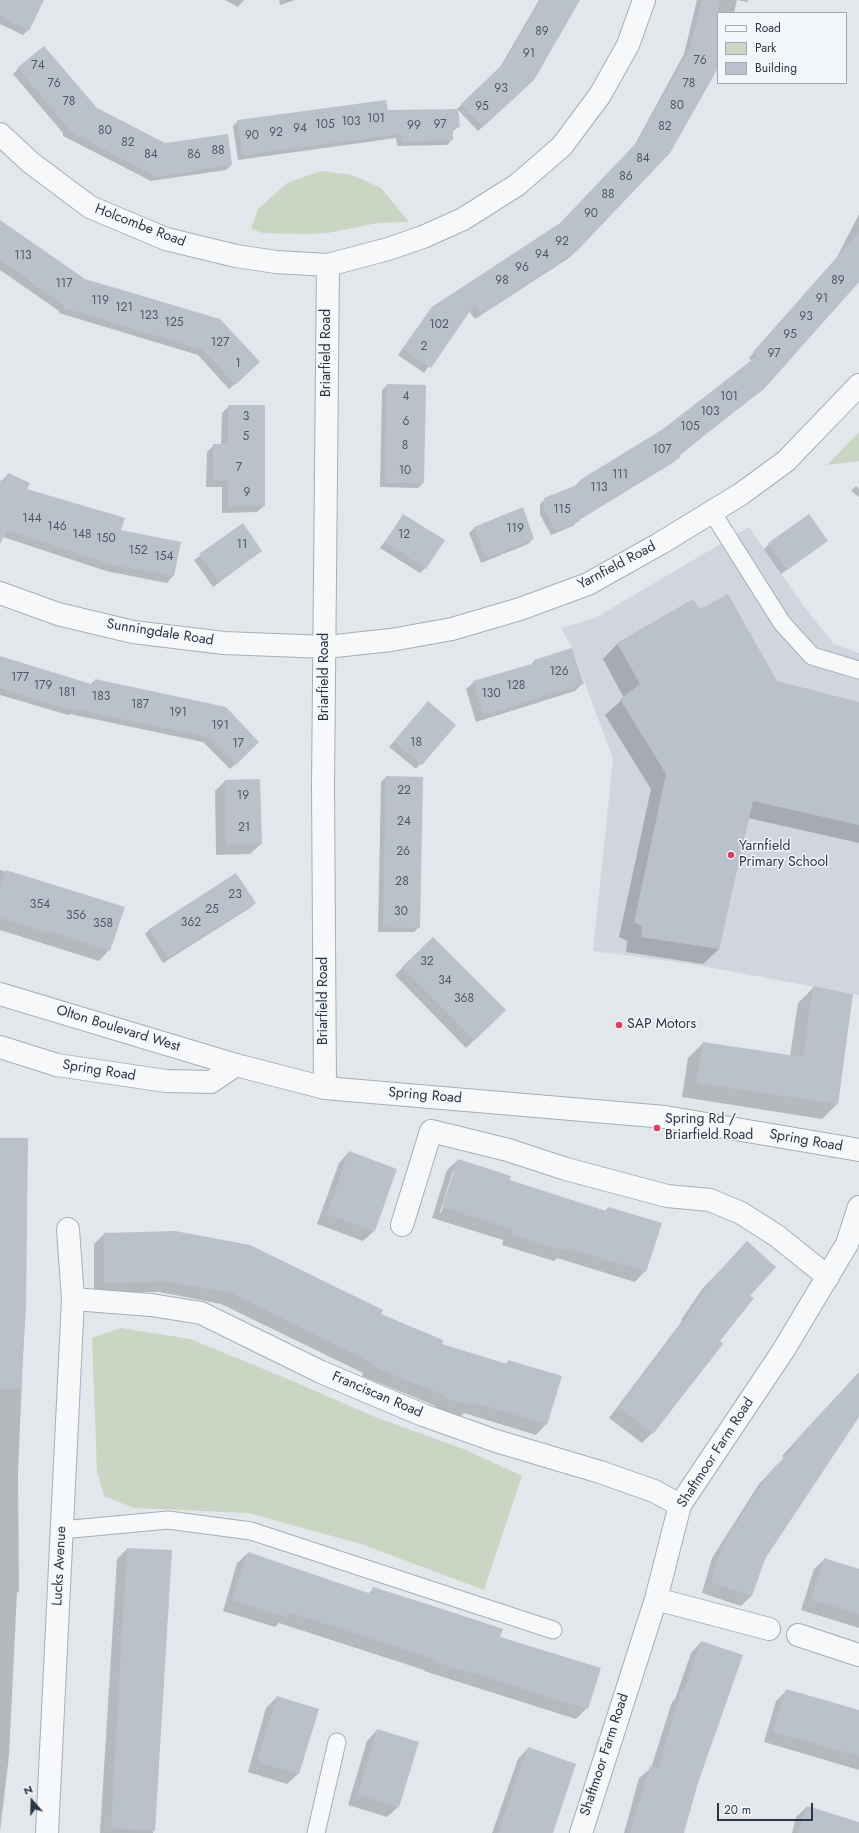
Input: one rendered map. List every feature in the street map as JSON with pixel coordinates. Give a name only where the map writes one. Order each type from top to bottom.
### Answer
[{"type":"street","name":"Holcombe Road","points":[[0,134],[30,162],[90,207],[166,239],[236,256],[276,262],[328,265],[388,249],[423,237],[462,219],[517,184],[562,146],[600,95],[628,45],[644,0]]},
{"type":"street","name":"Briarfield Road","points":[[325,1088],[323,785],[326,647],[328,265]]},
{"type":"street","name":"Yarnfield Road","points":[[326,647],[391,640],[444,630],[520,609],[588,584],[741,494],[786,461],[859,385]]},
{"type":"street","name":"Sunningdale Road","points":[[0,593],[58,614],[133,632],[224,643],[326,647]]},
{"type":"street","name":"Olton Boulevard West","points":[[0,994],[236,1065]]},
{"type":"street","name":"Spring Road","points":[[0,1047],[56,1065],[166,1081],[211,1082],[236,1065],[325,1088],[665,1117],[859,1150]]},
{"type":"street","points":[[402,1225],[431,1131],[508,1150],[566,1169],[667,1196],[710,1200],[741,1213],[777,1236],[828,1277]]},
{"type":"street","name":"Shaftmoor Farm Road","points":[[581,1833],[656,1600],[680,1505],[784,1351],[847,1244],[859,1207]]},
{"type":"street","name":"Lucks Avenue","points":[[47,1833],[73,1299],[68,1228]]},
{"type":"street","name":"Franciscan Road","points":[[73,1299],[151,1306],[201,1313],[321,1372],[423,1415],[496,1441],[600,1472],[654,1491],[680,1505]]},
{"type":"street","points":[[656,1600],[769,1629]]},
{"type":"street","points":[[798,1635],[859,1655]]},
{"type":"lane","points":[[712,512],[782,623],[812,656],[859,670]]},
{"type":"lane","points":[[62,1530],[168,1520],[251,1531],[553,1630]]},
{"type":"lane","points":[[316,1833],[337,1742]]},
{"type":"shaded area","name":"Yarnfield Primary School","points":[[749,527],[803,605],[834,644],[859,653],[859,995],[691,964],[593,951],[613,759],[572,648],[561,628],[595,618]]},
{"type":"green space","points":[[321,171],[352,175],[381,188],[409,222],[378,223],[328,233],[306,234],[263,233],[251,229],[258,209],[287,183]]},
{"type":"green space","points":[[859,432],[859,461],[827,465]]},
{"type":"green space","points":[[121,1328],[190,1339],[375,1417],[466,1450],[522,1476],[484,1590],[361,1544],[248,1513],[134,1508],[104,1496],[97,1471],[92,1338]]},
{"type":"building","points":[[0,0],[44,0],[29,31],[0,16]]},
{"type":"building","points":[[540,0],[580,0],[534,80],[483,127],[461,104],[504,63]]},
{"type":"building","points":[[702,0],[718,0],[717,70],[670,153],[576,252],[481,314],[475,304],[431,368],[403,349],[432,307],[560,223],[638,141],[690,48]]},
{"type":"building","points":[[44,46],[97,108],[165,143],[228,134],[232,165],[156,177],[68,130],[68,128],[17,68]]},
{"type":"building","points":[[386,100],[388,110],[458,109],[460,127],[453,128],[453,140],[401,142],[401,134],[243,155],[237,120]]},
{"type":"building","points":[[0,220],[85,279],[220,319],[260,362],[235,385],[203,350],[64,308],[64,305],[0,260]]},
{"type":"building","points":[[859,232],[859,282],[764,389],[679,455],[681,457],[579,519],[580,521],[556,531],[544,509],[544,498],[582,483],[580,480],[663,429],[757,356],[753,352]]},
{"type":"building","points":[[387,384],[426,385],[424,483],[385,483]]},
{"type":"building","points":[[228,405],[265,405],[265,506],[228,506],[228,481],[213,480],[213,444],[228,444]]},
{"type":"building","points":[[8,473],[30,483],[27,489],[125,518],[121,530],[181,542],[174,576],[113,565],[7,530],[0,544],[0,480],[4,482]]},
{"type":"building","points":[[523,507],[534,539],[486,558],[474,527]]},
{"type":"building","points":[[403,514],[445,540],[426,569],[385,542]]},
{"type":"building","points":[[809,514],[828,541],[787,570],[768,543]]},
{"type":"building","points":[[243,523],[262,551],[219,582],[199,554]]},
{"type":"building","points":[[728,594],[777,681],[859,702],[859,825],[753,801],[719,949],[641,937],[642,926],[634,922],[666,774],[620,699],[640,684],[617,643],[693,599],[700,609]]},
{"type":"building","points":[[572,648],[584,684],[483,715],[473,681],[535,663],[534,660]]},
{"type":"building","points":[[0,656],[94,685],[95,679],[226,707],[259,742],[236,765],[208,737],[75,709],[74,711],[0,688]]},
{"type":"building","points":[[428,701],[456,725],[422,765],[394,741]]},
{"type":"building","points":[[386,776],[423,777],[420,928],[383,927]]},
{"type":"building","points":[[260,779],[262,844],[226,845],[225,780]]},
{"type":"building","points":[[6,870],[125,907],[110,951],[47,930],[46,932],[0,918],[0,890]]},
{"type":"building","points":[[236,873],[256,903],[168,958],[149,929]]},
{"type":"building","points":[[433,937],[506,1010],[474,1041],[402,967]]},
{"type":"building","points":[[813,986],[853,994],[838,1104],[697,1083],[703,1042],[803,1057]]},
{"type":"building","points":[[0,1138],[28,1138],[26,1307],[21,1389],[0,1389]]},
{"type":"building","points":[[349,1151],[397,1169],[375,1231],[327,1214]]},
{"type":"building","points":[[458,1159],[511,1176],[510,1180],[606,1211],[608,1207],[662,1223],[646,1272],[566,1247],[565,1251],[511,1234],[513,1230],[442,1207]]},
{"type":"building","points":[[175,1231],[250,1245],[383,1310],[381,1314],[443,1340],[442,1344],[507,1364],[508,1360],[562,1376],[547,1425],[473,1402],[472,1406],[445,1398],[446,1396],[372,1366],[373,1363],[232,1293],[170,1282],[104,1283],[104,1233]]},
{"type":"building","points":[[747,1241],[776,1267],[750,1296],[754,1298],[720,1341],[723,1344],[653,1434],[619,1407],[692,1310],[691,1309],[714,1277]]},
{"type":"building","points":[[859,1373],[859,1417],[765,1559],[752,1596],[711,1582],[722,1546],[769,1473],[794,1447],[792,1445],[806,1429]]},
{"type":"building","points":[[127,1548],[172,1550],[155,1831],[111,1828]]},
{"type":"building","points":[[248,1552],[371,1594],[373,1587],[427,1604],[503,1629],[500,1637],[601,1668],[588,1709],[433,1661],[434,1659],[288,1612],[286,1617],[232,1600]]},
{"type":"building","points":[[824,1558],[859,1569],[859,1614],[811,1600]]},
{"type":"building","points":[[701,1641],[743,1655],[698,1783],[684,1833],[630,1833],[650,1766],[658,1769],[682,1690],[684,1691]]},
{"type":"building","points":[[786,1689],[859,1710],[859,1756],[773,1732]]},
{"type":"building","points":[[277,1696],[319,1709],[299,1774],[257,1762]]},
{"type":"building","points":[[377,1729],[419,1742],[399,1807],[358,1795]]},
{"type":"building","points":[[528,1747],[576,1764],[553,1833],[498,1833]]},
{"type":"building","points":[[807,1806],[859,1822],[859,1833],[798,1833]]},
{"type":"place","name":"Yarnfield Primary School","points":[[731,855]]},
{"type":"place","name":"SAP Motors","points":[[619,1025]]},
{"type":"place","name":"Spring Rd / Briarfield Road","points":[[657,1128]]}]
